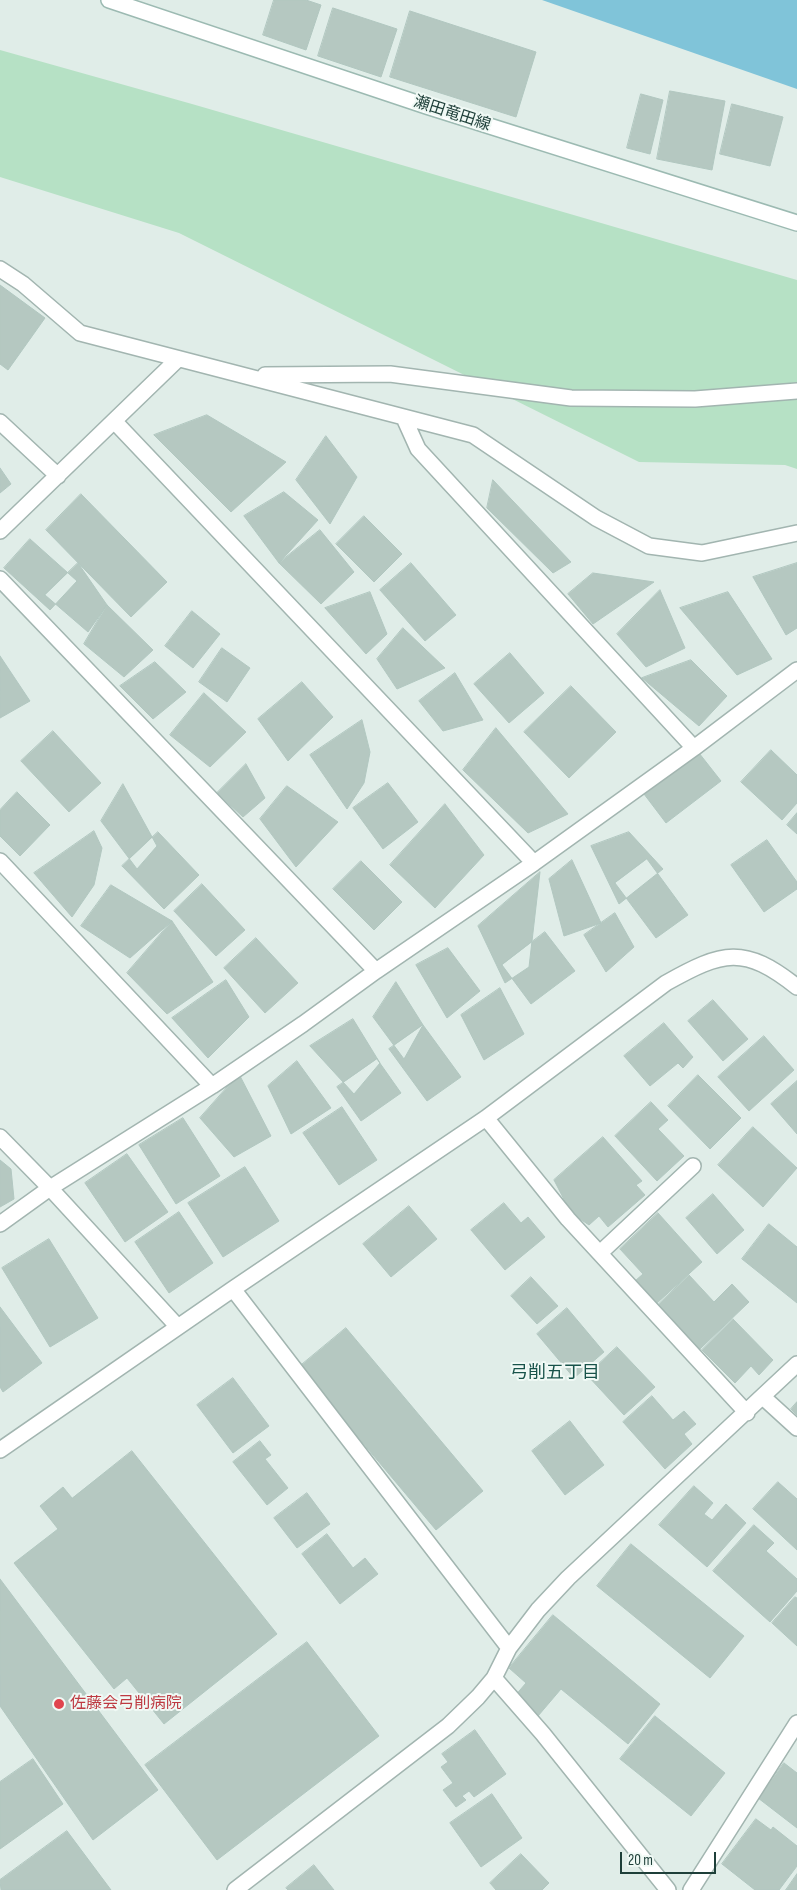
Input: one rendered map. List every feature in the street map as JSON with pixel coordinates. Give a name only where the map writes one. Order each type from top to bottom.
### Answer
[{"type":"street","name":"瀬田竜田線","points":[[109,0],[426,106],[797,223]]},
{"type":"street","points":[[0,269],[23,284],[80,333],[473,435],[596,518],[649,546],[702,553],[797,533]]},
{"type":"street","points":[[0,531],[115,422],[178,359]]},
{"type":"street","points":[[246,375],[390,374],[571,398],[695,399],[797,391]]},
{"type":"street","points":[[404,418],[418,449],[694,748]]},
{"type":"street","points":[[0,422],[58,476]]},
{"type":"street","points":[[115,422],[534,863]]},
{"type":"street","points":[[0,579],[376,971]]},
{"type":"street","points":[[0,1224],[50,1188],[212,1086],[304,1024],[376,971],[534,863],[694,748],[797,670]]},
{"type":"street","points":[[0,862],[212,1086]]},
{"type":"street","points":[[0,1450],[233,1289],[486,1118],[666,983],[714,959],[744,957],[777,971],[797,987]]},
{"type":"street","points":[[486,1118],[568,1219],[747,1413]]},
{"type":"street","points":[[0,1137],[50,1188],[178,1327]]},
{"type":"street","points":[[600,1253],[693,1166]]},
{"type":"street","points":[[233,1289],[509,1648]]},
{"type":"street","points":[[235,1890],[448,1726],[478,1697],[494,1678],[509,1648],[538,1610],[568,1578],[747,1413],[797,1364]]},
{"type":"street","points":[[763,1397],[797,1428]]},
{"type":"street","points":[[494,1678],[543,1734],[668,1890]]},
{"type":"street","points":[[691,1890],[797,1724]]},
{"type":"green space","points":[[0,50],[797,280],[797,469],[785,465],[639,462],[179,233],[0,177]]},
{"type":"water","points":[[542,0],[797,0],[797,89]]},
{"type":"building","points":[[274,0],[306,0],[321,5],[306,50],[263,35]]},
{"type":"building","points":[[333,8],[397,29],[381,77],[318,56]]},
{"type":"building","points":[[410,11],[536,52],[516,117],[390,77]]},
{"type":"building","points":[[670,91],[725,101],[712,170],[657,159]]},
{"type":"building","points":[[641,94],[663,100],[650,154],[627,148]]},
{"type":"building","points":[[732,104],[783,117],[770,166],[720,154]]},
{"type":"building","points":[[0,285],[45,318],[8,370],[0,364]]},
{"type":"building","points":[[207,415],[286,462],[231,512],[154,435]]},
{"type":"building","points":[[326,436],[357,477],[330,524],[296,480]]},
{"type":"building","points":[[0,468],[11,484],[0,493]]},
{"type":"building","points":[[493,480],[571,562],[553,573],[487,508]]},
{"type":"building","points":[[284,492],[318,520],[279,563],[244,516]]},
{"type":"building","points":[[81,494],[167,582],[131,617],[46,530]]},
{"type":"building","points":[[364,516],[402,554],[374,582],[336,544]]},
{"type":"building","points":[[320,530],[354,572],[321,604],[279,563]]},
{"type":"building","points":[[30,539],[77,581],[50,610],[4,568]]},
{"type":"building","points":[[78,563],[107,605],[88,632],[45,595]]},
{"type":"building","points":[[411,563],[456,615],[425,641],[380,590]]},
{"type":"building","points":[[797,563],[797,628],[786,635],[753,577]]},
{"type":"building","points":[[593,573],[654,582],[593,624],[568,594]]},
{"type":"building","points":[[660,590],[685,648],[646,667],[617,634]]},
{"type":"building","points":[[370,592],[387,634],[366,654],[325,608]]},
{"type":"building","points":[[728,592],[772,659],[737,675],[680,608]]},
{"type":"building","points":[[107,605],[153,650],[124,677],[84,644]]},
{"type":"building","points":[[192,611],[220,634],[193,668],[165,646]]},
{"type":"building","points":[[403,628],[445,668],[397,689],[377,659]]},
{"type":"building","points":[[222,648],[250,668],[227,702],[199,682]]},
{"type":"building","points":[[510,653],[544,693],[509,723],[474,684]]},
{"type":"building","points":[[0,656],[30,701],[0,718]]},
{"type":"building","points":[[691,660],[727,696],[699,726],[642,678]]},
{"type":"building","points":[[155,662],[186,692],[153,719],[120,686]]},
{"type":"building","points":[[455,673],[483,720],[443,731],[419,701]]},
{"type":"building","points":[[302,682],[333,717],[288,761],[258,719]]},
{"type":"building","points":[[571,686],[616,732],[569,778],[524,732]]},
{"type":"building","points":[[204,693],[246,732],[210,767],[170,735]]},
{"type":"building","points":[[362,720],[370,752],[364,783],[347,809],[310,755]]},
{"type":"building","points":[[496,728],[568,814],[528,833],[463,770]]},
{"type":"building","points":[[53,731],[101,783],[69,812],[21,761]]},
{"type":"building","points":[[771,750],[797,775],[797,803],[782,820],[741,782]]},
{"type":"building","points":[[699,753],[721,781],[666,823],[644,794]]},
{"type":"building","points":[[246,764],[265,798],[243,817],[217,793]]},
{"type":"building","points":[[388,783],[418,822],[383,849],[353,808]]},
{"type":"building","points":[[123,784],[157,846],[137,869],[101,821]]},
{"type":"building","points":[[287,786],[338,822],[296,867],[260,819]]},
{"type":"building","points":[[17,792],[50,825],[20,856],[0,836],[0,810]]},
{"type":"building","points":[[445,804],[484,855],[435,908],[390,865]]},
{"type":"building","points":[[797,813],[797,834],[787,825]]},
{"type":"building","points":[[94,831],[102,848],[94,885],[72,917],[34,873]]},
{"type":"building","points":[[158,832],[199,875],[164,909],[122,866]]},
{"type":"building","points":[[629,832],[663,869],[619,904],[591,846]]},
{"type":"building","points":[[767,840],[797,882],[797,889],[764,912],[731,865]]},
{"type":"building","points":[[647,859],[688,915],[656,938],[615,883]]},
{"type":"building","points":[[572,860],[601,923],[564,936],[549,879]]},
{"type":"building","points":[[361,861],[402,902],[374,930],[333,889]]},
{"type":"building","points":[[540,872],[529,967],[505,983],[478,926]]},
{"type":"building","points":[[202,884],[245,930],[216,956],[174,911]]},
{"type":"building","points":[[111,885],[172,921],[130,958],[81,926]]},
{"type":"building","points":[[615,913],[634,947],[606,972],[584,935]]},
{"type":"building","points":[[172,921],[213,982],[167,1014],[127,973]]},
{"type":"building","points":[[545,932],[575,971],[531,1004],[502,965]]},
{"type":"building","points":[[256,938],[298,983],[265,1013],[224,968]]},
{"type":"building","points":[[448,948],[480,991],[447,1018],[416,965]]},
{"type":"building","points":[[226,980],[249,1017],[208,1058],[172,1018]]},
{"type":"building","points":[[396,982],[423,1025],[404,1059],[373,1017]]},
{"type":"building","points":[[500,988],[524,1034],[484,1060],[461,1015]]},
{"type":"building","points":[[713,1000],[748,1039],[723,1061],[688,1021]]},
{"type":"building","points":[[353,1019],[380,1063],[354,1094],[310,1046]]},
{"type":"building","points":[[664,1023],[693,1057],[683,1068],[678,1063],[650,1086],[624,1056]]},
{"type":"building","points":[[423,1025],[461,1077],[427,1101],[389,1049]]},
{"type":"building","points":[[764,1036],[794,1070],[749,1111],[718,1077]]},
{"type":"building","points":[[377,1059],[401,1093],[361,1121],[337,1087]]},
{"type":"building","points":[[297,1061],[331,1108],[291,1134],[268,1086]]},
{"type":"building","points":[[239,1074],[271,1136],[234,1157],[200,1118]]},
{"type":"building","points":[[698,1075],[741,1118],[710,1149],[668,1106]]},
{"type":"building","points":[[797,1081],[797,1134],[771,1104]]},
{"type":"building","points":[[651,1102],[668,1120],[658,1129],[684,1156],[657,1181],[615,1136]]},
{"type":"building","points":[[342,1107],[377,1160],[339,1185],[303,1133]]},
{"type":"building","points":[[183,1118],[220,1176],[176,1204],[139,1145]]},
{"type":"building","points":[[753,1127],[797,1168],[763,1207],[718,1165]]},
{"type":"building","points":[[603,1137],[642,1181],[636,1185],[645,1195],[608,1227],[599,1216],[589,1225],[571,1213],[554,1180]]},
{"type":"building","points":[[127,1154],[168,1212],[125,1242],[85,1183]]},
{"type":"building","points":[[0,1160],[11,1169],[14,1199],[0,1207]]},
{"type":"building","points":[[245,1167],[279,1221],[223,1257],[188,1203]]},
{"type":"building","points":[[713,1194],[744,1230],[717,1254],[686,1218]]},
{"type":"building","points":[[504,1203],[521,1223],[528,1217],[545,1237],[505,1270],[471,1230]]},
{"type":"building","points":[[409,1206],[437,1239],[391,1277],[363,1244]]},
{"type":"building","points":[[179,1212],[213,1263],[169,1293],[135,1242]]},
{"type":"building","points":[[658,1213],[702,1262],[656,1304],[635,1281],[643,1274],[620,1249]]},
{"type":"building","points":[[769,1224],[797,1247],[797,1303],[742,1259]]},
{"type":"building","points":[[49,1239],[98,1318],[50,1347],[2,1268]]},
{"type":"building","points":[[689,1275],[714,1302],[732,1284],[749,1302],[699,1350],[657,1306]]},
{"type":"building","points":[[531,1277],[558,1306],[537,1324],[511,1296]]},
{"type":"building","points":[[0,1307],[42,1363],[3,1392],[0,1387]]},
{"type":"building","points":[[567,1308],[604,1352],[574,1378],[537,1334]]},
{"type":"building","points":[[733,1319],[773,1360],[759,1375],[751,1366],[735,1383],[702,1350]]},
{"type":"building","points":[[346,1328],[483,1491],[436,1530],[299,1367]]},
{"type":"building","points":[[617,1347],[655,1387],[624,1415],[587,1375]]},
{"type":"building","points":[[233,1378],[269,1426],[233,1453],[197,1405]]},
{"type":"building","points":[[652,1396],[673,1420],[684,1411],[696,1424],[684,1434],[692,1444],[665,1469],[623,1422]]},
{"type":"building","points":[[797,1402],[797,1415],[791,1409]]},
{"type":"building","points":[[570,1421],[604,1465],[565,1495],[532,1451]]},
{"type":"building","points":[[260,1441],[271,1455],[265,1459],[288,1488],[267,1505],[233,1462]]},
{"type":"building","points":[[132,1451],[277,1634],[164,1724],[127,1678],[114,1689],[14,1563],[58,1529],[40,1506],[63,1487],[72,1498]]},
{"type":"building","points":[[778,1482],[797,1499],[797,1550],[753,1509]]},
{"type":"building","points":[[694,1486],[713,1503],[704,1514],[712,1520],[726,1504],[746,1523],[707,1567],[659,1525]]},
{"type":"building","points":[[307,1493],[330,1524],[297,1548],[274,1518]]},
{"type":"building","points":[[754,1525],[774,1543],[766,1551],[797,1579],[797,1591],[770,1622],[713,1571]]},
{"type":"building","points":[[327,1534],[353,1568],[365,1558],[378,1574],[340,1604],[302,1554]]},
{"type":"building","points":[[631,1544],[744,1636],[710,1678],[597,1586]]},
{"type":"building","points":[[0,1579],[158,1790],[93,1840],[0,1706]]},
{"type":"building","points":[[795,1597],[797,1598],[797,1646],[772,1623]]},
{"type":"building","points":[[553,1615],[660,1704],[628,1744],[561,1689],[538,1716],[514,1697],[526,1683],[509,1668]]},
{"type":"building","points":[[307,1642],[379,1736],[217,1860],[145,1765]]},
{"type":"building","points":[[655,1716],[725,1773],[691,1816],[620,1759]]},
{"type":"building","points":[[475,1730],[506,1774],[474,1797],[469,1791],[462,1796],[466,1800],[456,1807],[443,1790],[453,1783],[441,1767],[448,1762],[442,1754]]},
{"type":"building","points":[[33,1759],[63,1804],[0,1849],[0,1782]]},
{"type":"building","points":[[784,1763],[797,1773],[797,1828],[758,1798]]},
{"type":"building","points":[[492,1794],[522,1838],[481,1867],[450,1823]]},
{"type":"building","points":[[756,1819],[771,1830],[773,1827],[797,1846],[797,1866],[779,1890],[755,1890],[722,1864]]},
{"type":"building","points":[[67,1831],[111,1890],[1,1890],[0,1880]]},
{"type":"building","points":[[521,1854],[549,1883],[542,1890],[496,1890],[490,1883]]},
{"type":"building","points":[[314,1865],[334,1890],[288,1890],[286,1888]]},
{"type":"building","points":[[797,1874],[797,1890],[786,1890]]},
{"type":"place","name":"佐藤会弓削病院","points":[[59,1704]]},
{"type":"district","name":"弓削五丁目","points":[[555,1373]]}]
